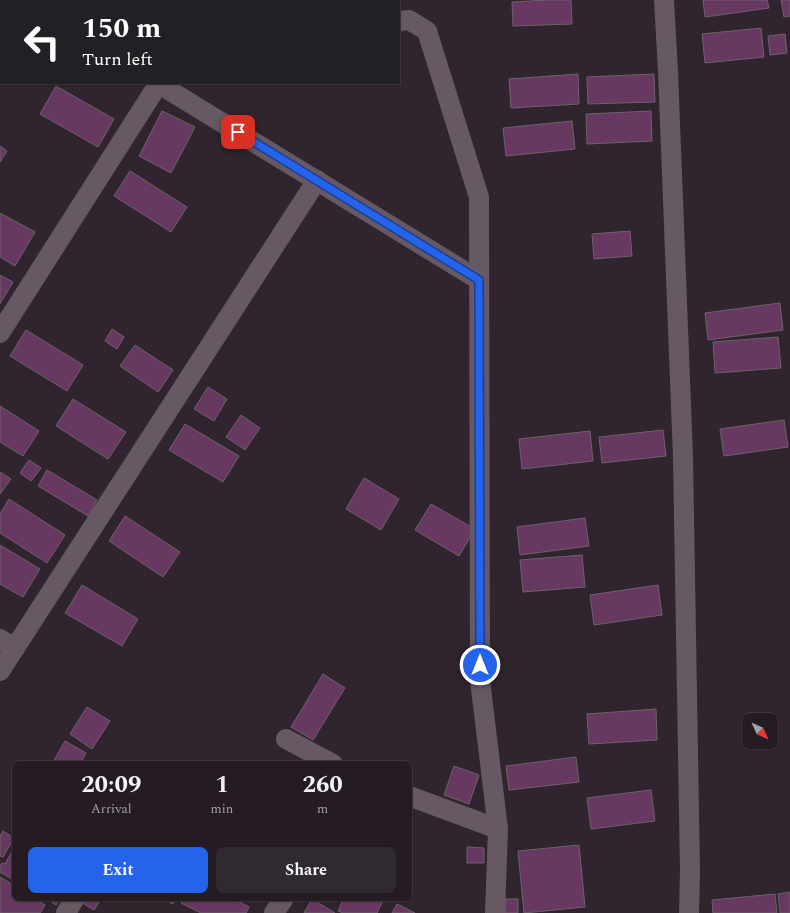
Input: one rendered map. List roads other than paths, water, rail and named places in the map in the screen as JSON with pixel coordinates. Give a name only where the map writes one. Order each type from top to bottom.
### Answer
[{"type":"street","points":[[664,0],[683,457],[690,872],[688,913]]},
{"type":"street","points":[[400,21],[409,20],[427,31],[479,197],[480,680],[498,829],[494,913]]},
{"type":"street","points":[[0,333],[158,84]]},
{"type":"street","points":[[161,84],[479,280]]},
{"type":"street","points":[[0,671],[7,643],[317,180]]},
{"type":"street","points":[[286,740],[327,761]]},
{"type":"street","points":[[412,797],[498,829]]},
{"type":"street","points":[[66,913],[73,901]]},
{"type":"street","points":[[274,913],[282,901]]}]
